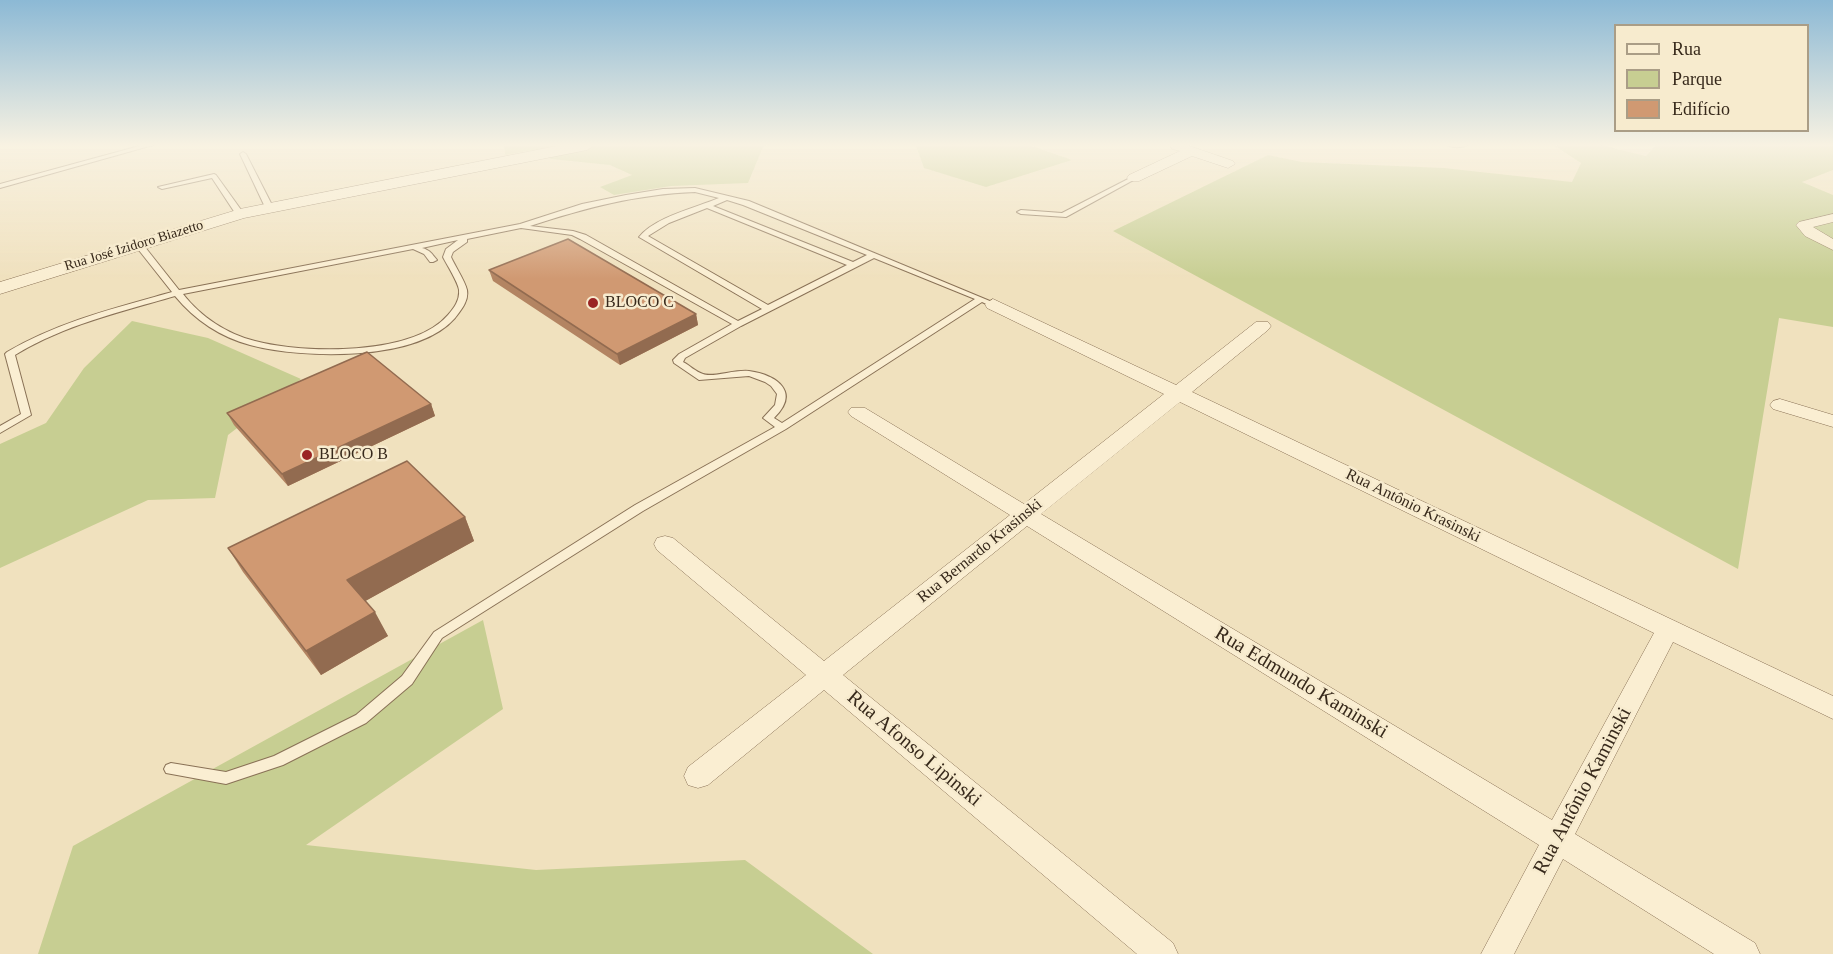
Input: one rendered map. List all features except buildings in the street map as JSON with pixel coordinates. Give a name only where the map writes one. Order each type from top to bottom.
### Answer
[{"type":"street","name":"Rua José Izidoro Biazetto","points":[[0,288],[240,214],[359,190]]},
{"type":"street","points":[[1833,218],[1804,225],[1804,228],[1833,245]]},
{"type":"street","name":"Rua Antônio Krasinski","points":[[987,301],[1833,708]]},
{"type":"street","name":"Rua Bernardo Krasinski","points":[[698,776],[1262,326]]},
{"type":"street","points":[[1780,405],[1833,421]]},
{"type":"street","name":"Rua Edmundo Kaminski","points":[[858,412],[1744,954]]},
{"type":"street","name":"Rua Afonso Lipinski","points":[[665,544],[1162,954]]},
{"type":"street","name":"Rua Antônio Kaminski","points":[[1497,954],[1668,629]]},
{"type":"lane","points":[[223,190],[240,214]]},
{"type":"lane","points":[[260,190],[269,207]]},
{"type":"lane","points":[[0,430],[26,416],[10,354],[29,342],[114,311],[177,293],[521,226],[585,206],[663,191],[695,190],[746,203],[987,301]]},
{"type":"lane","points":[[1021,212],[1063,215],[1112,190]]},
{"type":"lane","points":[[726,198],[661,224],[645,233],[644,237],[767,308]]},
{"type":"lane","points":[[708,206],[853,266]]},
{"type":"lane","points":[[521,226],[573,233],[583,237],[738,324]]},
{"type":"lane","points":[[138,244],[187,307],[212,326],[251,343],[286,351],[322,353],[399,345],[442,327],[459,308],[463,290],[447,257],[449,251],[470,236]]},
{"type":"lane","points":[[411,246],[427,252],[433,260]]},
{"type":"lane","points":[[782,427],[768,418],[782,403],[783,396],[777,386],[765,378],[746,372],[702,378],[678,360],[767,308],[874,255]]},
{"type":"lane","points":[[171,769],[226,778],[278,761],[361,718],[407,680],[438,635],[639,508],[782,427],[987,301]]},
{"type":"green space","points":[[604,190],[649,190],[614,195]]},
{"type":"green space","points":[[1198,190],[1820,190],[1833,195],[1833,327],[1779,318],[1738,569],[1113,231]]},
{"type":"green space","points":[[132,321],[208,338],[301,379],[228,435],[215,498],[148,500],[0,568],[0,444],[46,423],[84,368]]},
{"type":"green space","points":[[483,620],[503,709],[306,845],[536,870],[745,860],[873,954],[38,954],[73,846]]},
{"type":"place","name":"BLOCO C","points":[[593,303]]},
{"type":"place","name":"BLOCO B","points":[[307,455]]}]
